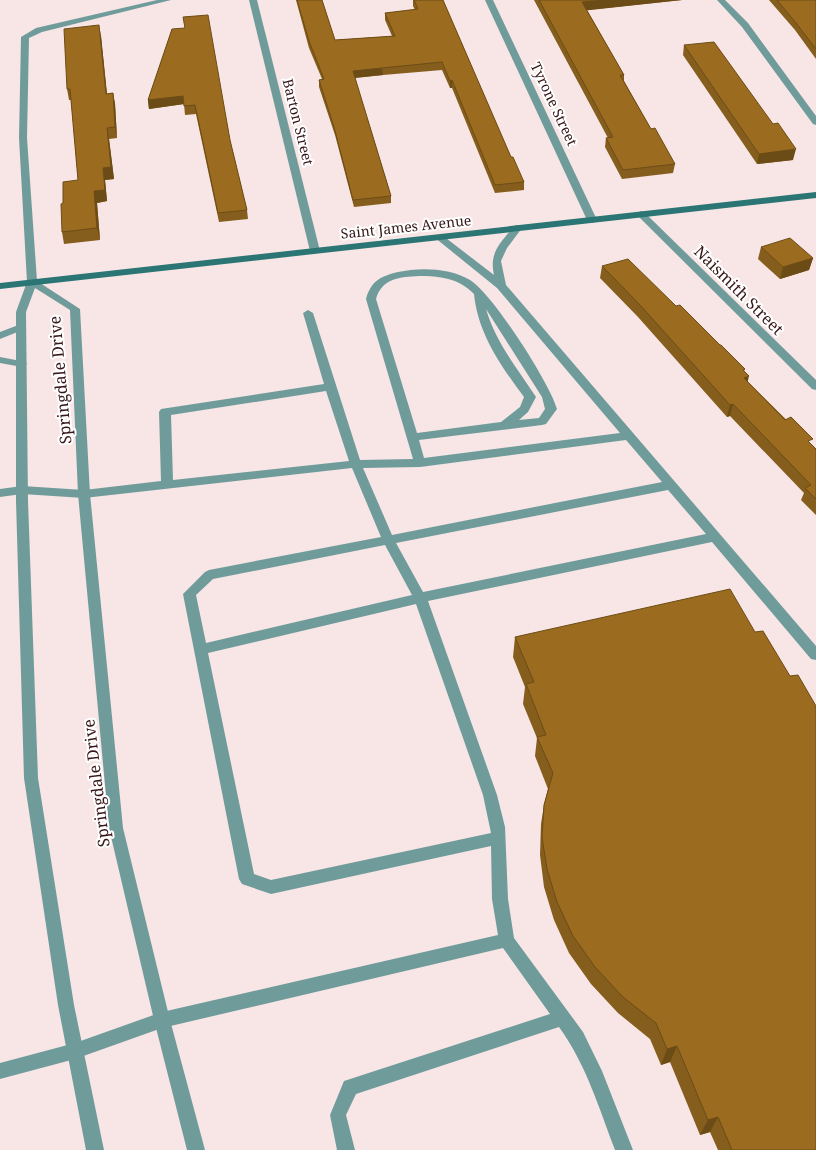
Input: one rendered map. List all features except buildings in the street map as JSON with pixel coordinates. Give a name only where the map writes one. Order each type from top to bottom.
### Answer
[{"type":"main road","name":"Saint James Avenue","points":[[0,286],[816,195]]},
{"type":"street","points":[[32,282],[23,138],[24,37],[39,30],[167,0]]},
{"type":"street","name":"Barton Street","points":[[253,0],[315,251]]},
{"type":"street","name":"Tyrone Street","points":[[490,0],[592,220]]},
{"type":"street","points":[[721,0],[745,25],[816,122]]},
{"type":"street","name":"Naismith Street","points":[[641,214],[816,386]]},
{"type":"street","points":[[500,286],[496,261],[502,248],[517,228]]},
{"type":"street","points":[[439,237],[500,286],[816,655]]},
{"type":"street","points":[[413,438],[542,421],[551,409],[548,397],[480,294],[468,283],[451,276],[410,273],[383,278],[373,290],[371,299],[420,464]]},
{"type":"street","name":"Springdale Drive","points":[[95,1150],[75,1051],[31,778],[22,490],[21,328],[22,312],[32,282],[75,310],[84,494],[116,828],[162,1020],[196,1150]]},
{"type":"street","points":[[480,294],[480,310],[494,342],[504,362],[530,397],[529,403],[522,413],[502,426]]},
{"type":"street","points":[[308,312],[330,387],[356,464],[388,539],[420,598],[490,795],[498,827],[500,899],[507,940],[577,1038],[592,1069],[624,1150]]},
{"type":"street","points":[[0,336],[21,328]]},
{"type":"street","points":[[0,360],[22,364]]},
{"type":"street","points":[[167,485],[165,412],[330,387]]},
{"type":"street","points":[[0,493],[22,490],[84,494],[356,464],[420,464],[628,436]]},
{"type":"street","points":[[498,838],[271,887],[248,879],[189,594],[209,574],[670,486]]},
{"type":"street","points":[[200,650],[420,598],[714,537]]},
{"type":"street","points":[[0,1071],[75,1051],[162,1020],[507,940]]},
{"type":"street","points":[[346,1150],[338,1115],[350,1087],[562,1018]]}]
